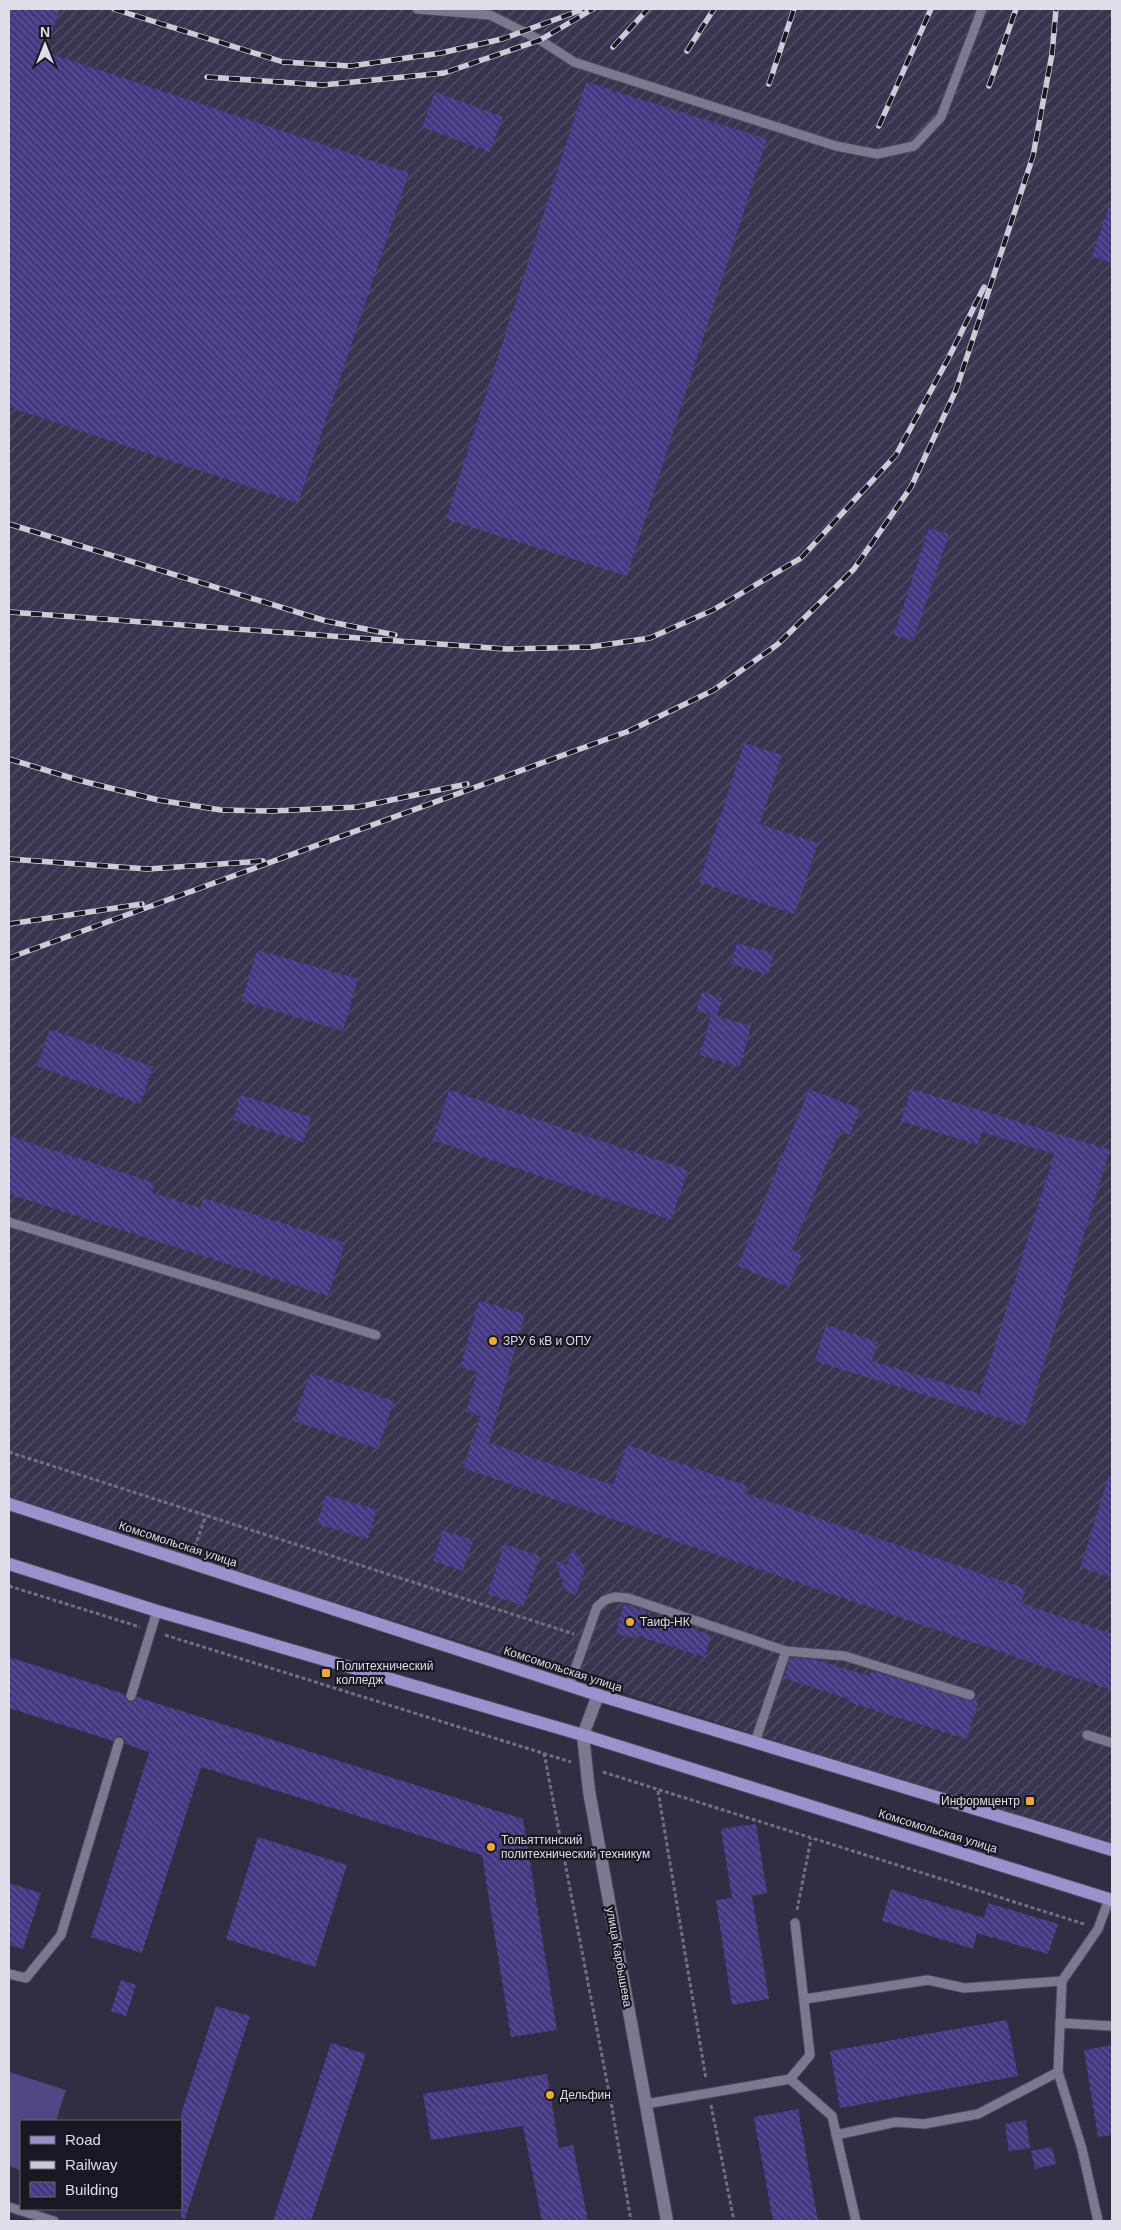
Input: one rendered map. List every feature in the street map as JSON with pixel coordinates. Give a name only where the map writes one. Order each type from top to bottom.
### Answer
[{"type":"main road","name":"Комсомольская улица","points":[[9,1504],[569,1686],[1112,1850]]},
{"type":"main road","name":"Комсомольская улица","points":[[9,1564],[157,1611],[583,1735],[1111,1897]]},
{"type":"street","name":"улица Карбышева","points":[[598,1695],[583,1735],[589,1791],[667,2221]]},
{"type":"lane","points":[[417,9],[490,15],[540,40],[574,62],[836,146],[877,154],[914,146],[940,116],[982,9]]},
{"type":"lane","points":[[9,1222],[376,1335]]},
{"type":"lane","points":[[569,1686],[597,1607],[605,1600],[615,1597],[641,1601],[786,1651],[845,1656],[970,1694]]},
{"type":"lane","points":[[132,1696],[157,1611]]},
{"type":"lane","points":[[754,1742],[786,1651]]},
{"type":"lane","points":[[1087,1735],[1112,1743]]},
{"type":"lane","points":[[9,1974],[26,1978],[61,1935],[119,1742]]},
{"type":"lane","points":[[1098,2221],[1082,2149],[1058,2072],[1062,1981],[1098,1929],[1111,1897]]},
{"type":"lane","points":[[646,2104],[790,2078],[810,2055],[795,1923]]},
{"type":"lane","points":[[804,1999],[928,1980],[964,1988],[1062,1981]]},
{"type":"lane","points":[[1060,2023],[1112,2026]]},
{"type":"lane","points":[[836,2135],[896,2122],[924,2124],[978,2114],[1058,2072]]},
{"type":"lane","points":[[790,2078],[832,2116],[856,2221]]},
{"type":"lane","points":[[9,2207],[54,2221]]},
{"type":"path","points":[[9,1452],[586,1638]]},
{"type":"path","points":[[193,1553],[206,1515]]},
{"type":"path","points":[[9,1586],[587,1766],[658,1792],[1098,1929]]},
{"type":"path","points":[[544,1754],[612,2108],[631,2221]]},
{"type":"path","points":[[658,1792],[708,2092],[734,2221]]},
{"type":"path","points":[[795,1923],[811,1839]]},
{"type":"shaded area","points":[[9,9],[1112,9],[1112,1847],[9,1499]]},
{"type":"shaded area","points":[[9,2072],[66,2090],[56,2120],[20,2120],[20,2170],[9,2166]]},
{"type":"building","points":[[9,9],[60,9],[45,52],[409,173],[298,503],[9,407]]},
{"type":"building","points":[[586,82],[767,139],[627,576],[446,519]]},
{"type":"building","points":[[435,92],[503,117],[490,152],[422,127]]},
{"type":"building","points":[[1110,204],[1112,204],[1112,263],[1092,256]]},
{"type":"building","points":[[929,528],[949,534],[913,641],[894,635]]},
{"type":"building","points":[[744,743],[782,755],[760,824],[818,843],[795,914],[699,882]]},
{"type":"building","points":[[737,943],[774,954],[768,975],[731,964]]},
{"type":"building","points":[[257,950],[358,979],[343,1031],[242,1001]]},
{"type":"building","points":[[702,992],[722,998],[717,1016],[751,1026],[740,1067],[700,1055],[711,1015],[696,1011]]},
{"type":"building","points":[[50,1029],[153,1067],[140,1104],[37,1066]]},
{"type":"building","points":[[809,1089],[860,1109],[850,1135],[840,1131],[792,1250],[802,1254],[789,1287],[738,1266]]},
{"type":"building","points":[[911,1089],[1110,1150],[1025,1426],[815,1361],[826,1325],[878,1342],[872,1361],[980,1394],[1054,1154],[982,1132],[978,1145],[901,1121]]},
{"type":"building","points":[[449,1090],[688,1170],[671,1220],[433,1140]]},
{"type":"building","points":[[241,1095],[311,1117],[303,1142],[233,1120]]},
{"type":"building","points":[[9,1136],[155,1183],[152,1192],[200,1208],[203,1198],[345,1243],[328,1296],[9,1194]]},
{"type":"building","points":[[479,1301],[525,1314],[489,1443],[613,1485],[627,1445],[747,1486],[745,1493],[1026,1589],[1021,1603],[1112,1634],[1112,1690],[463,1468],[480,1416],[466,1412],[477,1372],[460,1367]]},
{"type":"building","points":[[310,1373],[394,1401],[378,1449],[294,1421]]},
{"type":"building","points":[[1109,1476],[1112,1477],[1112,1578],[1080,1568]]},
{"type":"building","points":[[326,1495],[377,1510],[368,1539],[317,1524]]},
{"type":"building","points":[[443,1531],[473,1540],[463,1571],[433,1561]]},
{"type":"building","points":[[504,1544],[540,1556],[523,1606],[488,1594]]},
{"type":"building","points":[[573,1548],[585,1569],[576,1595],[565,1591],[556,1561],[567,1565]]},
{"type":"building","points":[[624,1604],[646,1611],[645,1614],[711,1635],[705,1657],[638,1636],[637,1639],[616,1633]]},
{"type":"building","name":"Тольяттинский политехнический техникум","points":[[9,1657],[125,1694],[125,1698],[129,1702],[133,1702],[137,1697],[523,1819],[557,2030],[511,2037],[482,1855],[201,1767],[142,1953],[91,1937],[149,1752],[125,1744],[125,1740],[121,1736],[117,1736],[113,1741],[9,1708]]},
{"type":"building","points":[[790,1659],[817,1660],[869,1676],[871,1671],[978,1702],[967,1739],[848,1702],[849,1699],[784,1678]]},
{"type":"building","points":[[756,1824],[767,1893],[752,1896],[769,1999],[732,2005],[716,1900],[732,1898],[721,1829]]},
{"type":"building","points":[[258,1837],[347,1865],[315,1967],[226,1939]]},
{"type":"building","points":[[9,1883],[41,1893],[23,1949],[9,1945]]},
{"type":"building","points":[[891,1889],[984,1918],[988,1903],[1058,1924],[1048,1954],[977,1933],[973,1949],[882,1921]]},
{"type":"building","points":[[121,1980],[136,1985],[126,2016],[111,2011]]},
{"type":"building","points":[[216,2006],[250,2016],[185,2219],[181,2218],[181,2114]]},
{"type":"building","points":[[1007,2020],[1018,2076],[840,2108],[830,2051]]},
{"type":"building","points":[[331,2043],[366,2054],[311,2221],[273,2221]]},
{"type":"building","points":[[1112,2045],[1112,2135],[1098,2137],[1084,2050]]},
{"type":"building","points":[[547,2074],[559,2148],[573,2145],[588,2221],[542,2221],[523,2126],[431,2140],[423,2094]]},
{"type":"building","points":[[798,2109],[818,2221],[773,2221],[754,2117]]},
{"type":"building","points":[[1026,2120],[1030,2148],[1009,2151],[1005,2124]]},
{"type":"building","points":[[1052,2147],[1056,2164],[1035,2169],[1031,2151]]},
{"type":"railway","points":[[114,9],[283,62],[351,66],[441,53],[502,39],[584,9]]},
{"type":"railway","points":[[207,77],[323,85],[444,73],[540,40],[593,9]]},
{"type":"railway","points":[[613,47],[648,9]]},
{"type":"railway","points":[[687,51],[714,9]]},
{"type":"railway","points":[[769,84],[794,9]]},
{"type":"railway","points":[[879,126],[931,9]]},
{"type":"railway","points":[[989,86],[1016,9]]},
{"type":"railway","points":[[9,958],[629,731],[714,690],[778,644],[854,569],[911,487],[956,390],[1033,156],[1052,54],[1056,9]]},
{"type":"railway","points":[[9,612],[506,649],[590,647],[650,638],[713,610],[801,558],[896,455],[948,359],[984,287]]},
{"type":"railway","points":[[9,524],[326,621],[395,635]]},
{"type":"railway","points":[[9,759],[78,780],[158,800],[221,810],[273,811],[358,807],[467,784]]},
{"type":"railway","points":[[9,859],[148,869],[263,861]]},
{"type":"railway","points":[[9,924],[142,904]]},
{"type":"place","name":"ЗРУ 6 кВ и ОПУ","points":[[493,1341]]},
{"type":"place","name":"Таиф-НК","points":[[630,1622]]},
{"type":"place","name":"Политехнический колледж","points":[[326,1673]]},
{"type":"place","name":"Информцентр","points":[[1030,1801]]},
{"type":"place","name":"Тольяттинский политехнический техникум","points":[[491,1847]]},
{"type":"place","name":"Дельфин","points":[[550,2095]]}]
